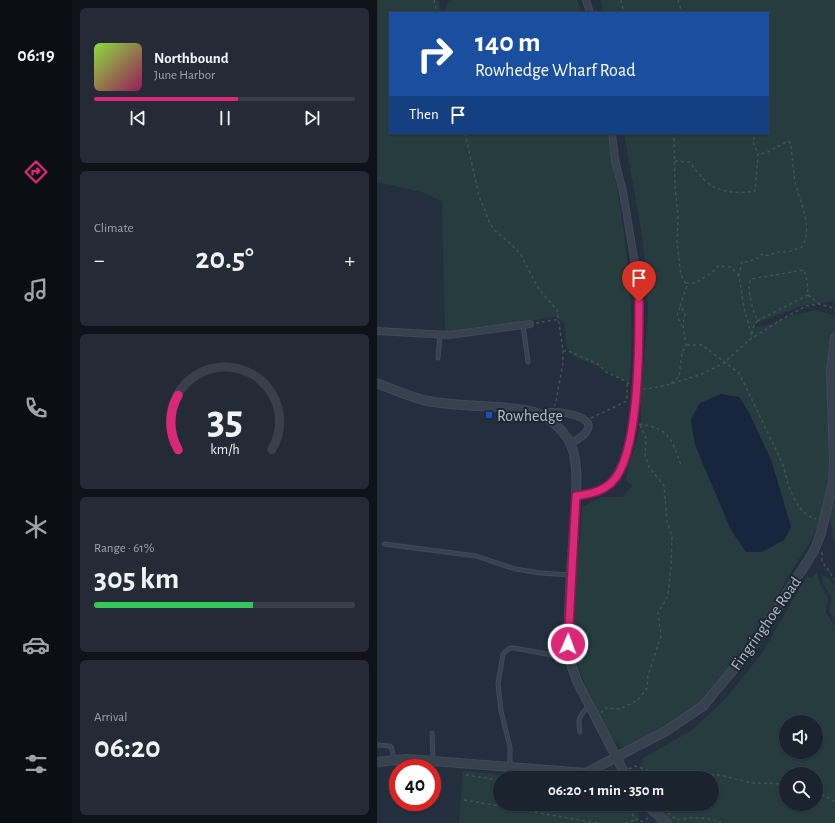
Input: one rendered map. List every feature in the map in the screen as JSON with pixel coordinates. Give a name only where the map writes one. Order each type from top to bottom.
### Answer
[{"type":"street","points":[[586,0],[590,12]]},
{"type":"street","points":[[576,496],[604,489],[613,481],[625,458],[633,424],[639,324],[636,270],[623,192],[615,160],[612,134]]},
{"type":"street","points":[[377,331],[449,335],[530,324]]},
{"type":"street","name":"Fingringhoe Road","points":[[590,771],[618,758],[666,731],[703,706],[753,646],[814,551],[824,521],[833,482],[834,460],[831,372],[835,338]]},
{"type":"street","points":[[377,383],[402,393],[430,401],[527,410],[543,415],[563,432],[571,444],[576,467],[576,496],[568,644],[569,658],[577,681],[624,771]]},
{"type":"street","points":[[543,415],[547,412],[572,414],[586,420],[588,429],[585,435],[571,444]]},
{"type":"street","name":"Fingringhoe Road","points":[[377,762],[389,761]]},
{"type":"street","name":"Fingringhoe Road","points":[[441,762],[561,771]]},
{"type":"street","points":[[653,811],[667,823]]},
{"type":"lane","points":[[523,325],[528,362]]},
{"type":"lane","points":[[438,358],[440,335]]},
{"type":"lane","points":[[384,544],[476,556],[515,569],[540,573],[571,575]]},
{"type":"lane","points":[[510,767],[509,747],[501,711],[499,684],[503,654],[510,648],[514,648],[569,658]]},
{"type":"lane","points":[[580,732],[578,722],[590,704]]},
{"type":"lane","points":[[432,734],[433,759]]},
{"type":"lane","points":[[377,745],[390,746],[394,759]]},
{"type":"path","points":[[434,0],[437,12]]},
{"type":"path","points":[[621,0],[624,12]]},
{"type":"path","points":[[678,0],[682,12]]},
{"type":"path","points":[[465,134],[479,196],[489,221],[494,230],[510,243],[521,255],[538,288],[557,310],[563,351],[563,363],[554,412]]},
{"type":"path","points":[[674,134],[675,187],[678,216],[677,242],[681,275],[687,286],[677,312],[679,320],[683,326]]},
{"type":"path","points":[[675,161],[689,162],[707,183],[716,188],[731,192],[746,193],[755,191],[758,154],[753,142],[755,134]]},
{"type":"path","points":[[752,336],[744,308],[739,276],[742,261],[747,262],[758,258],[762,254],[765,256],[778,252],[788,252],[802,247],[806,241],[806,216],[795,182],[791,144],[787,141],[766,153],[758,154]]},
{"type":"path","points":[[685,283],[696,283],[714,271],[718,266],[731,267],[739,276]]},
{"type":"path","points":[[757,321],[751,301],[749,283],[751,279],[803,270],[807,280],[808,295],[819,304],[833,308],[835,311]]},
{"type":"path","points":[[752,336],[753,328],[757,321],[808,295]]},
{"type":"path","points":[[563,351],[568,351],[598,364],[606,372],[636,387],[659,387],[702,374],[724,363],[752,336],[806,306],[819,304]]},
{"type":"path","points":[[669,385],[679,377],[682,353],[686,345],[683,326],[685,314],[680,306]]},
{"type":"path","points":[[530,324],[559,319]]},
{"type":"path","points":[[686,345],[702,345],[739,373],[778,454],[784,468],[788,485],[799,507],[807,514],[824,521]]},
{"type":"path","points":[[627,382],[636,387]]},
{"type":"path","points":[[586,420],[627,401],[627,382]]},
{"type":"path","points":[[633,424],[656,427],[666,433],[681,465]]},
{"type":"path","points":[[597,717],[605,708],[620,709],[638,700],[647,688],[648,676],[661,636],[658,613],[667,596],[671,566],[672,536],[667,522],[664,486],[649,467],[645,455],[646,438],[640,425]]},
{"type":"path","points":[[823,549],[821,555],[822,561],[835,580]]},
{"type":"path","points":[[630,771],[635,766],[651,771]]},
{"type":"path","points":[[719,774],[752,783],[779,784]]},
{"type":"path","points":[[466,775],[493,779]]},
{"type":"path","points":[[823,795],[835,800]]},
{"type":"path","points":[[464,800],[597,823]]},
{"type":"path","points":[[630,811],[637,820]]},
{"type":"path","points":[[625,823],[637,820],[640,822],[646,820],[653,811]]},
{"type":"path","points":[[665,811],[677,820],[692,818],[710,819],[722,823]]},
{"type":"green space","points":[[377,0],[438,0],[441,12],[389,12],[389,134],[607,134],[623,226],[630,290],[631,353],[629,384],[601,368],[573,356],[566,346],[564,322],[556,317],[445,332],[442,201],[421,192],[377,182]]},
{"type":"green space","points":[[450,0],[577,0],[582,12],[445,12],[446,6]]},
{"type":"green space","points":[[601,0],[835,0],[835,301],[804,305],[757,323],[753,327],[764,326],[793,315],[817,310],[835,316],[835,546],[827,502],[818,529],[791,572],[754,638],[722,680],[687,716],[655,737],[622,748],[606,733],[600,716],[581,675],[572,645],[573,598],[582,507],[601,497],[623,497],[632,486],[626,480],[629,463],[636,443],[641,421],[640,403],[648,314],[647,279],[642,236],[624,134],[769,134],[769,12],[603,12]],"holes":[[[739,397],[749,413],[771,460],[791,527],[784,540],[695,445],[691,419],[700,403]]]},
{"type":"green space","points":[[817,572],[820,583],[828,598],[826,613],[835,626],[835,823],[655,823],[660,813],[658,811],[719,811],[719,771],[640,771],[640,765],[642,766],[643,758],[689,732],[727,697],[762,653],[807,576],[811,578]]},
{"type":"green space","points":[[822,575],[828,578],[835,586],[835,621],[829,612],[831,598],[823,583]]},
{"type":"green space","points":[[463,771],[493,774],[493,811],[636,811],[639,819],[636,823],[459,823]]},
{"type":"water","points":[[721,394],[739,397],[749,413],[771,460],[791,527],[784,540],[762,552],[746,552],[731,530],[695,445],[691,419],[700,403]]},
{"type":"place","name":"Rowhedge","points":[[489,415]]},
{"type":"route","points":[[568,644],[576,496],[604,489],[613,481],[625,458],[633,424],[635,405],[639,345],[639,302]]}]
